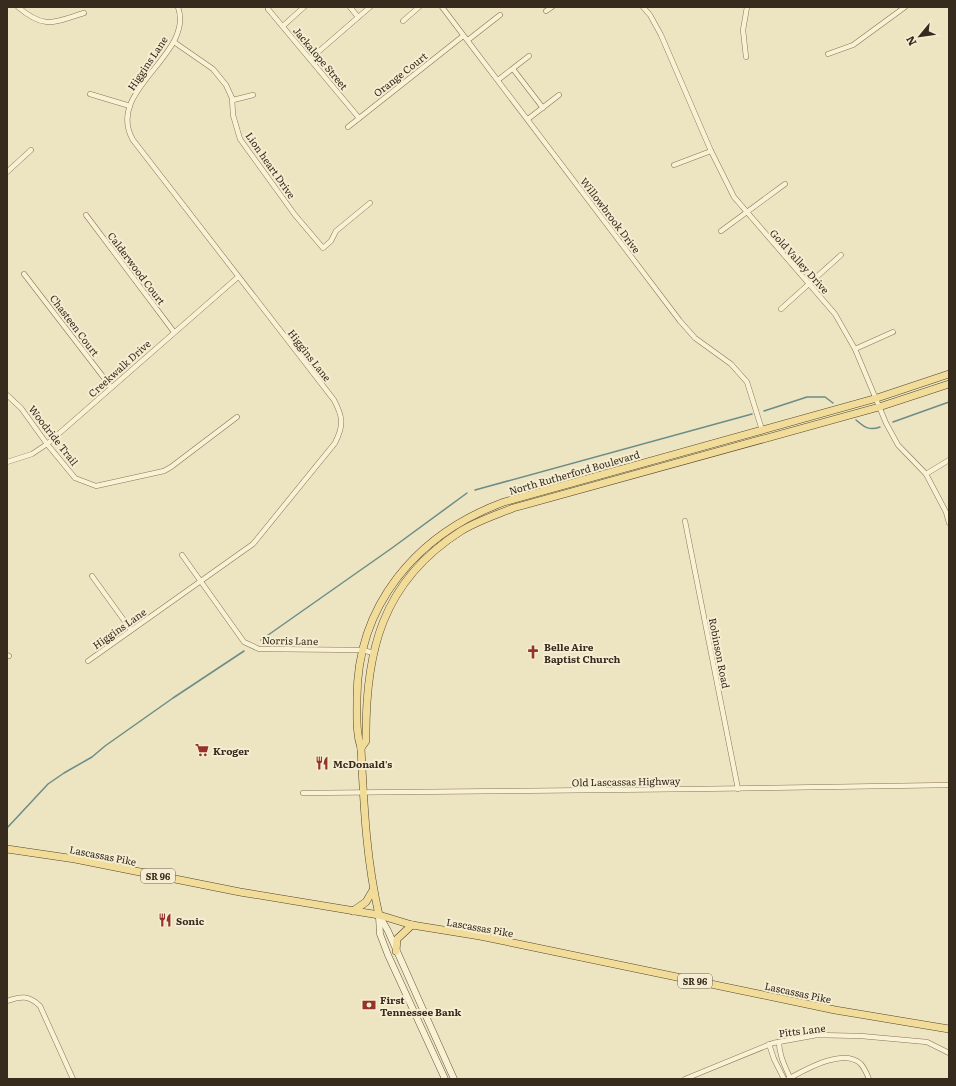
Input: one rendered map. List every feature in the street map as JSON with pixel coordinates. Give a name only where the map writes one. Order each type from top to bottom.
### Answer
[{"type":"main road","name":"North Rutherford Boulevard","points":[[379,915],[373,890],[366,840],[362,748],[357,737],[357,687],[363,650],[379,606],[394,582],[412,560],[435,539],[458,523],[480,511],[518,498],[877,398],[949,374]]},
{"type":"main road","name":"North Rutherford Boulevard","points":[[362,748],[366,741],[367,692],[373,653],[380,626],[391,603],[420,565],[461,531],[485,519],[521,506],[879,407],[949,384]]},
{"type":"main road","name":"Lascassas Pike","points":[[7,848],[74,859],[240,892],[379,915],[412,925],[480,936],[835,1010],[949,1029]]},
{"type":"main road","points":[[353,911],[366,902],[373,890]]},
{"type":"main road","points":[[379,915],[388,931],[454,1079]]},
{"type":"main road","points":[[379,915],[380,934],[388,955],[445,1079]]},
{"type":"main road","points":[[396,951],[397,939],[412,925]]},
{"type":"street","points":[[18,7],[31,18],[44,23],[55,22],[84,13]]},
{"type":"street","name":"Higgins Lane","points":[[88,661],[253,544],[335,443],[341,431],[341,414],[334,400],[238,277],[133,140],[127,130],[128,110],[139,88],[174,42],[181,21],[178,7]]},
{"type":"street","points":[[283,26],[304,7]]},
{"type":"street","points":[[350,7],[358,17]]},
{"type":"street","points":[[310,59],[370,7]]},
{"type":"street","points":[[403,21],[419,7]]},
{"type":"street","name":"Willowbrook Drive","points":[[442,7],[680,321],[695,338],[731,364],[747,382],[762,430]]},
{"type":"street","points":[[546,11],[552,7]]},
{"type":"street","name":"Gold Valley Drive","points":[[643,7],[650,15],[661,36],[711,151],[734,197],[835,314],[855,349],[877,398],[879,407],[898,445],[926,474],[949,523]]},
{"type":"street","points":[[746,7],[743,30],[746,57]]},
{"type":"street","points":[[828,54],[853,45],[905,7]]},
{"type":"street","name":"Jackalope Street","points":[[268,9],[359,118]]},
{"type":"street","points":[[468,40],[500,15]]},
{"type":"street","name":"Orange Court","points":[[348,127],[464,36]]},
{"type":"street","name":"Lion heart Drive","points":[[174,42],[213,69],[226,85],[233,100],[234,115],[240,139],[295,215],[323,248],[331,241],[336,231],[370,203]]},
{"type":"street","points":[[498,80],[529,56]]},
{"type":"street","points":[[512,69],[543,108]]},
{"type":"street","points":[[90,94],[130,106]]},
{"type":"street","points":[[233,100],[253,95]]},
{"type":"street","points":[[528,120],[559,96]]},
{"type":"street","points":[[7,172],[31,150]]},
{"type":"street","points":[[674,165],[711,151]]},
{"type":"street","points":[[721,231],[785,184]]},
{"type":"street","name":"Calderwood Court","points":[[86,215],[174,332]]},
{"type":"street","points":[[781,309],[841,255]]},
{"type":"street","name":"Chasteen Court","points":[[24,274],[111,387]]},
{"type":"street","name":"Creekwalk Drive","points":[[7,462],[32,454],[47,444],[238,277]]},
{"type":"street","points":[[855,349],[893,332]]},
{"type":"street","name":"Woodride Trail","points":[[7,394],[21,408],[47,444],[75,478],[96,486],[164,471],[237,417]]},
{"type":"street","points":[[926,474],[949,460]]},
{"type":"street","name":"Robinson Road","points":[[685,521],[738,789]]},
{"type":"street","name":"Norris Lane","points":[[182,555],[244,642],[259,649],[363,650],[373,653]]},
{"type":"street","points":[[92,576],[131,630]]},
{"type":"street","name":"Old Lascassas Highway","points":[[303,793],[363,794],[738,789],[949,784]]},
{"type":"street","points":[[7,1001],[25,996],[32,999],[40,1006],[72,1079]]},
{"type":"street","name":"Pitts Lane","points":[[685,1079],[770,1044],[817,1035],[861,1036],[927,1042],[949,1053]]},
{"type":"street","points":[[779,1042],[779,1049],[789,1078],[827,1061],[845,1057],[859,1063],[869,1079]]},
{"type":"street","points":[[770,1044],[774,1059],[784,1079]]},
{"type":"waterway","points":[[764,411],[807,397],[825,397],[833,403]]},
{"type":"waterway","points":[[893,422],[949,402]]},
{"type":"waterway","points":[[475,490],[752,414]]},
{"type":"waterway","points":[[856,420],[867,428],[873,429],[880,427]]},
{"type":"waterway","points":[[261,640],[392,548],[467,493]]},
{"type":"waterway","points":[[7,828],[48,784],[92,757],[105,746],[173,698],[244,651]]},
{"type":"place","name":"Belle Aire Baptist Church","points":[[533,652]]},
{"type":"place","name":"Kroger","points":[[202,750]]},
{"type":"place","name":"McDonald's","points":[[322,763]]},
{"type":"place","name":"Sonic","points":[[165,920]]},
{"type":"place","name":"First Tennessee Bank","points":[[369,1005]]}]
